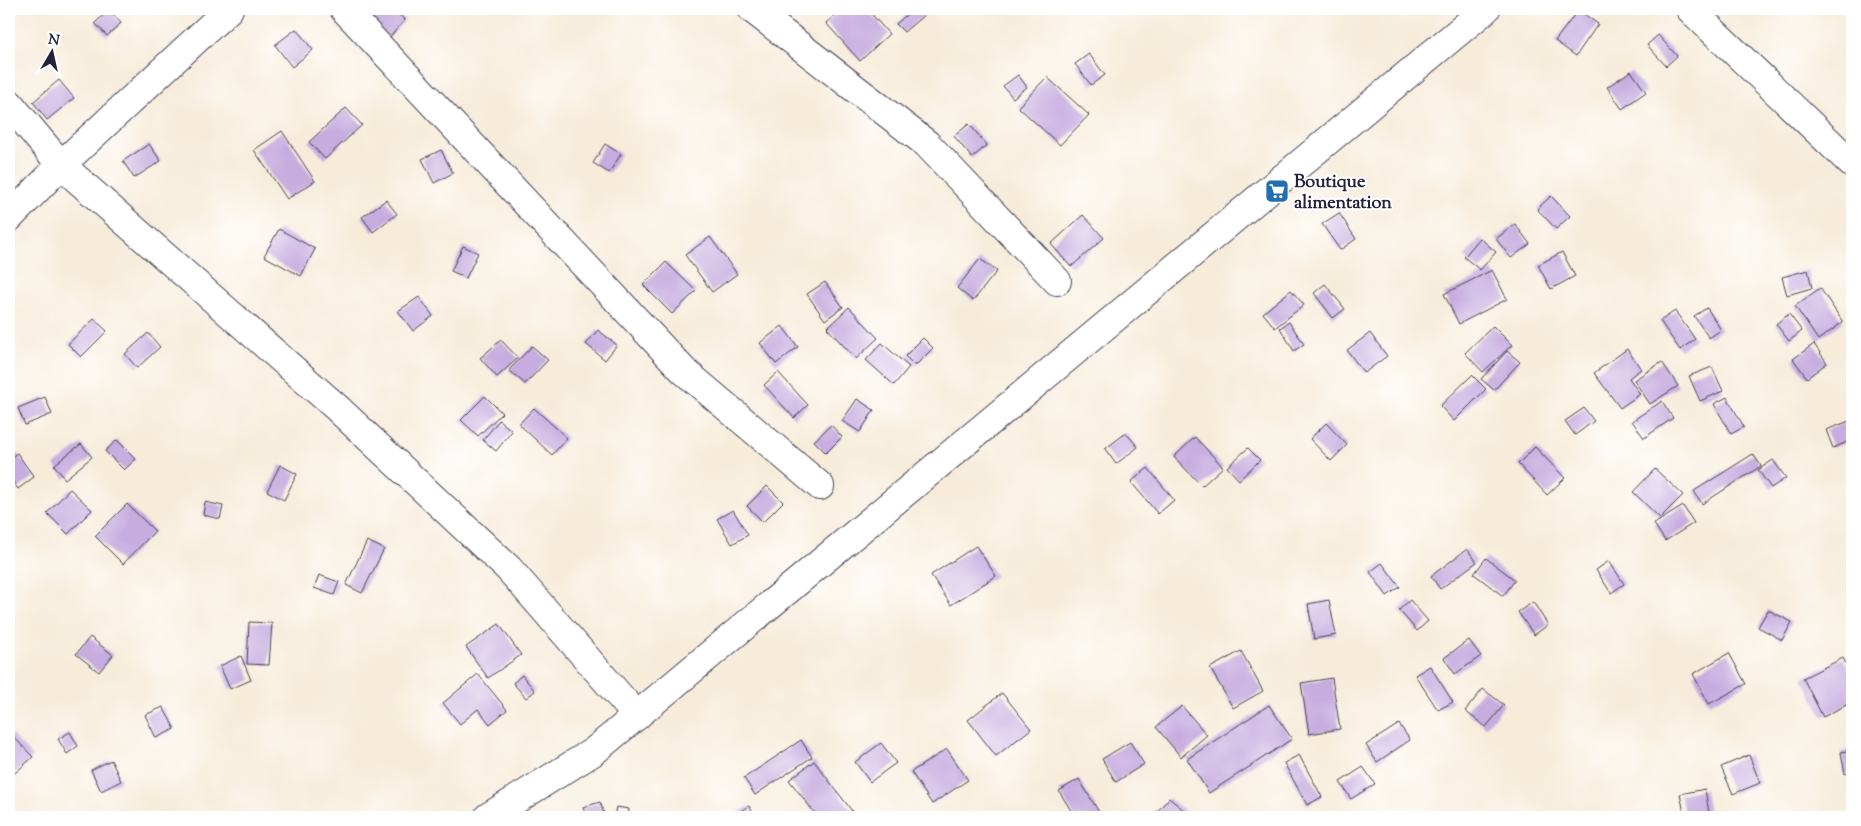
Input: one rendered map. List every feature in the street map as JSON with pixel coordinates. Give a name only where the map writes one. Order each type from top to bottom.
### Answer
[{"type":"street","points":[[9,218],[61,165],[229,9]]},
{"type":"street","points":[[344,9],[683,370],[820,486]]},
{"type":"street","points":[[752,9],[927,144],[1056,282]]},
{"type":"street","points":[[488,817],[593,752],[1486,9]]},
{"type":"street","points":[[1690,9],[1852,164]]},
{"type":"street","points":[[9,103],[61,165],[336,407],[509,569],[636,716]]},
{"type":"building","points":[[367,9],[393,9],[405,20],[389,38],[361,14]]},
{"type":"building","points":[[842,9],[867,9],[889,34],[860,61],[826,23]]},
{"type":"building","points":[[913,9],[918,9],[924,15],[904,32],[896,24]]},
{"type":"building","points":[[109,10],[121,23],[107,36],[95,23]]},
{"type":"building","points":[[1578,10],[1598,24],[1576,56],[1555,41]]},
{"type":"building","points":[[296,29],[313,50],[292,67],[275,45]]},
{"type":"building","points":[[1658,35],[1677,56],[1666,66],[1647,45]]},
{"type":"building","points":[[1089,54],[1105,75],[1091,85],[1075,64]]},
{"type":"building","points":[[1631,71],[1646,92],[1622,109],[1607,87]]},
{"type":"building","points":[[1018,75],[1027,87],[1013,98],[1003,86]]},
{"type":"building","points":[[1047,77],[1089,115],[1060,145],[1018,107]]},
{"type":"building","points":[[59,80],[74,98],[47,120],[33,102]]},
{"type":"building","points":[[346,108],[362,125],[325,159],[309,142]]},
{"type":"building","points":[[969,124],[987,145],[972,158],[954,136]]},
{"type":"building","points":[[282,131],[315,181],[287,199],[254,150]]},
{"type":"building","points":[[149,144],[161,161],[134,178],[123,161]]},
{"type":"building","points":[[605,144],[621,154],[609,173],[593,163]]},
{"type":"building","points":[[441,150],[453,173],[434,183],[422,159]]},
{"type":"building","points":[[1551,196],[1570,216],[1556,229],[1537,209]]},
{"type":"building","points":[[386,200],[397,214],[373,232],[362,217]]},
{"type":"building","points":[[1339,213],[1356,239],[1340,250],[1322,224]]},
{"type":"building","points":[[1083,215],[1104,238],[1071,267],[1051,244]]},
{"type":"building","points":[[1515,224],[1530,244],[1511,258],[1496,239]]},
{"type":"building","points":[[279,229],[315,249],[301,276],[264,256]]},
{"type":"building","points":[[710,237],[737,274],[712,292],[685,255]]},
{"type":"building","points":[[1480,238],[1496,252],[1480,270],[1464,257]]},
{"type":"building","points":[[463,246],[478,253],[466,278],[451,271]]},
{"type":"building","points":[[1562,252],[1575,276],[1551,289],[1538,265]]},
{"type":"building","points":[[980,259],[997,271],[973,301],[957,288]]},
{"type":"building","points":[[666,262],[696,291],[672,314],[643,285]]},
{"type":"building","points":[[1492,270],[1507,299],[1459,324],[1444,294]]},
{"type":"building","points":[[1808,270],[1812,288],[1787,295],[1782,277]]},
{"type":"building","points":[[825,282],[843,307],[825,320],[807,294]]},
{"type":"building","points":[[1325,284],[1345,309],[1333,318],[1314,293]]},
{"type":"building","points":[[1820,288],[1843,322],[1818,340],[1795,306]]},
{"type":"building","points":[[1291,290],[1304,305],[1275,328],[1263,313]]},
{"type":"building","points":[[419,297],[433,316],[413,331],[398,311]]},
{"type":"building","points":[[849,307],[878,338],[856,359],[827,328]]},
{"type":"building","points":[[1707,308],[1721,330],[1709,338],[1694,316]]},
{"type":"building","points":[[1675,311],[1695,339],[1680,350],[1660,321]]},
{"type":"building","points":[[1789,314],[1802,331],[1789,341],[1776,324]]},
{"type":"building","points":[[94,319],[107,331],[81,357],[68,344]]},
{"type":"building","points":[[1289,322],[1304,344],[1294,351],[1280,328]]},
{"type":"building","points":[[782,326],[798,347],[776,364],[760,343]]},
{"type":"building","points":[[1493,326],[1512,345],[1483,372],[1465,353]]},
{"type":"building","points":[[598,330],[617,345],[605,360],[586,344]]},
{"type":"building","points":[[148,333],[160,347],[137,368],[125,354]]},
{"type":"building","points":[[1370,333],[1387,356],[1364,373],[1347,350]]},
{"type":"building","points":[[923,338],[933,348],[915,366],[905,356]]},
{"type":"building","points":[[501,340],[518,358],[497,377],[480,358]]},
{"type":"building","points":[[882,343],[909,367],[894,385],[866,360]]},
{"type":"building","points":[[1814,344],[1827,363],[1807,378],[1793,359]]},
{"type":"building","points":[[532,346],[548,360],[525,384],[509,370]]},
{"type":"building","points":[[1627,349],[1641,369],[1629,378],[1640,394],[1620,408],[1594,373]]},
{"type":"building","points":[[1507,351],[1520,362],[1494,390],[1481,379]]},
{"type":"building","points":[[1662,362],[1678,386],[1650,404],[1634,380]]},
{"type":"building","points":[[1712,367],[1723,391],[1700,401],[1689,376]]},
{"type":"building","points":[[778,372],[808,405],[794,418],[764,385]]},
{"type":"building","points":[[1472,375],[1486,389],[1454,421],[1440,406]]},
{"type":"building","points":[[485,396],[502,413],[478,436],[461,420]]},
{"type":"building","points":[[45,397],[52,414],[25,425],[18,408]]},
{"type":"building","points":[[1727,397],[1744,427],[1731,434],[1714,404]]},
{"type":"building","points":[[857,399],[874,410],[860,432],[842,421]]},
{"type":"building","points":[[1662,401],[1673,418],[1644,438],[1632,421]]},
{"type":"building","points":[[534,408],[567,438],[552,455],[519,424]]},
{"type":"building","points":[[1584,408],[1594,421],[1575,435],[1565,421]]},
{"type":"building","points":[[499,420],[512,431],[496,451],[483,440]]},
{"type":"building","points":[[1852,420],[1852,440],[1833,448],[1826,430]]},
{"type":"building","points":[[1326,423],[1347,445],[1331,461],[1310,439]]},
{"type":"building","points":[[831,425],[842,437],[826,453],[814,441]]},
{"type":"building","points":[[1126,433],[1138,447],[1116,464],[1105,449]]},
{"type":"building","points":[[1195,437],[1223,467],[1202,486],[1174,457]]},
{"type":"building","points":[[117,440],[136,459],[124,470],[105,451]]},
{"type":"building","points":[[81,444],[92,457],[65,479],[54,465]]},
{"type":"building","points":[[1535,447],[1565,478],[1547,495],[1518,464]]},
{"type":"building","points":[[1248,448],[1260,460],[1239,480],[1227,467]]},
{"type":"building","points":[[17,453],[34,477],[18,489],[9,476],[9,459]]},
{"type":"building","points":[[1753,454],[1761,466],[1702,504],[1694,491]]},
{"type":"building","points":[[1773,460],[1786,478],[1771,488],[1758,470]]},
{"type":"building","points":[[280,465],[297,474],[284,500],[267,491]]},
{"type":"building","points":[[1148,468],[1174,500],[1158,514],[1131,482]]},
{"type":"building","points":[[1655,469],[1683,495],[1660,518],[1633,492]]},
{"type":"building","points":[[767,486],[783,502],[763,522],[747,506]]},
{"type":"building","points":[[70,489],[92,510],[68,534],[47,513]]},
{"type":"building","points":[[205,502],[223,506],[220,519],[203,515]]},
{"type":"building","points":[[127,504],[155,531],[123,564],[95,536]]},
{"type":"building","points":[[1683,506],[1694,523],[1665,541],[1654,524]]},
{"type":"building","points":[[733,510],[748,535],[732,544],[717,519]]},
{"type":"building","points":[[367,541],[384,549],[362,593],[346,585]]},
{"type":"building","points":[[976,546],[996,576],[951,605],[931,575]]},
{"type":"building","points":[[1467,549],[1477,562],[1440,589],[1431,576]]},
{"type":"building","points":[[1486,558],[1515,580],[1503,596],[1474,574]]},
{"type":"building","points":[[1609,561],[1624,584],[1611,593],[1596,570]]},
{"type":"building","points":[[1382,563],[1400,587],[1387,596],[1370,572]]},
{"type":"building","points":[[319,575],[339,582],[334,595],[314,588]]},
{"type":"building","points":[[1329,600],[1336,635],[1314,639],[1308,604]]},
{"type":"building","points":[[1410,600],[1428,621],[1417,631],[1399,610]]},
{"type":"building","points":[[1533,602],[1548,625],[1534,635],[1518,612]]},
{"type":"building","points":[[1768,610],[1792,622],[1782,640],[1758,627]]},
{"type":"building","points":[[249,622],[272,623],[269,665],[247,664]]},
{"type":"building","points":[[499,624],[521,655],[488,678],[466,647]]},
{"type":"building","points":[[90,637],[113,655],[99,672],[76,654]]},
{"type":"building","points":[[1469,640],[1481,656],[1455,674],[1444,658]]},
{"type":"building","points":[[1241,651],[1263,691],[1233,708],[1210,668]]},
{"type":"building","points":[[1729,653],[1746,684],[1709,704],[1693,674]]},
{"type":"building","points":[[241,656],[251,680],[230,689],[220,666]]},
{"type":"building","points":[[1843,658],[1852,676],[1852,702],[1823,717],[1803,678]]},
{"type":"building","points":[[1430,666],[1453,702],[1438,710],[1415,675]]},
{"type":"building","points":[[478,674],[507,710],[490,724],[478,709],[460,724],[443,703]]},
{"type":"building","points":[[522,675],[535,691],[526,698],[513,683]]},
{"type":"building","points":[[1332,678],[1340,729],[1309,734],[1301,683]]},
{"type":"building","points":[[1483,689],[1504,705],[1486,727],[1465,711]]},
{"type":"building","points":[[1002,693],[1031,729],[996,756],[968,720]]},
{"type":"building","points":[[1269,705],[1292,739],[1209,793],[1187,759]]},
{"type":"building","points":[[1182,706],[1207,735],[1181,757],[1156,727]]},
{"type":"building","points":[[163,707],[175,729],[156,738],[145,715]]},
{"type":"building","points":[[1399,724],[1410,740],[1377,762],[1366,745]]},
{"type":"building","points":[[9,732],[33,757],[15,773],[9,766]]},
{"type":"building","points":[[70,732],[78,746],[67,754],[58,739]]},
{"type":"building","points":[[801,740],[812,757],[755,795],[744,778]]},
{"type":"building","points":[[1130,742],[1144,764],[1116,782],[1102,759]]},
{"type":"building","points":[[881,743],[896,763],[870,782],[855,762]]},
{"type":"building","points":[[947,749],[968,780],[932,804],[911,772]]},
{"type":"building","points":[[1852,750],[1852,773],[1845,774],[1841,752]]},
{"type":"building","points":[[1299,755],[1322,797],[1307,805],[1284,763]]},
{"type":"building","points":[[1749,755],[1760,783],[1733,794],[1721,767]]},
{"type":"building","points":[[111,760],[121,781],[101,791],[91,770]]},
{"type":"building","points":[[814,761],[852,811],[844,817],[818,817],[789,780]]},
{"type":"building","points":[[1363,767],[1375,784],[1351,799],[1340,782]]},
{"type":"building","points":[[1079,779],[1102,817],[1075,817],[1059,791]]},
{"type":"building","points":[[1705,789],[1709,813],[1685,817],[1680,794]]},
{"type":"building","points":[[1169,798],[1191,816],[1160,817],[1156,813]]},
{"type":"building","points":[[600,802],[605,817],[586,817],[583,807]]},
{"type":"building","points":[[749,806],[756,817],[730,817]]},
{"type":"building","points":[[616,807],[629,809],[628,817],[614,817]]},
{"type":"place","name":"Boutique alimentation","points":[[1277,191]]}]
